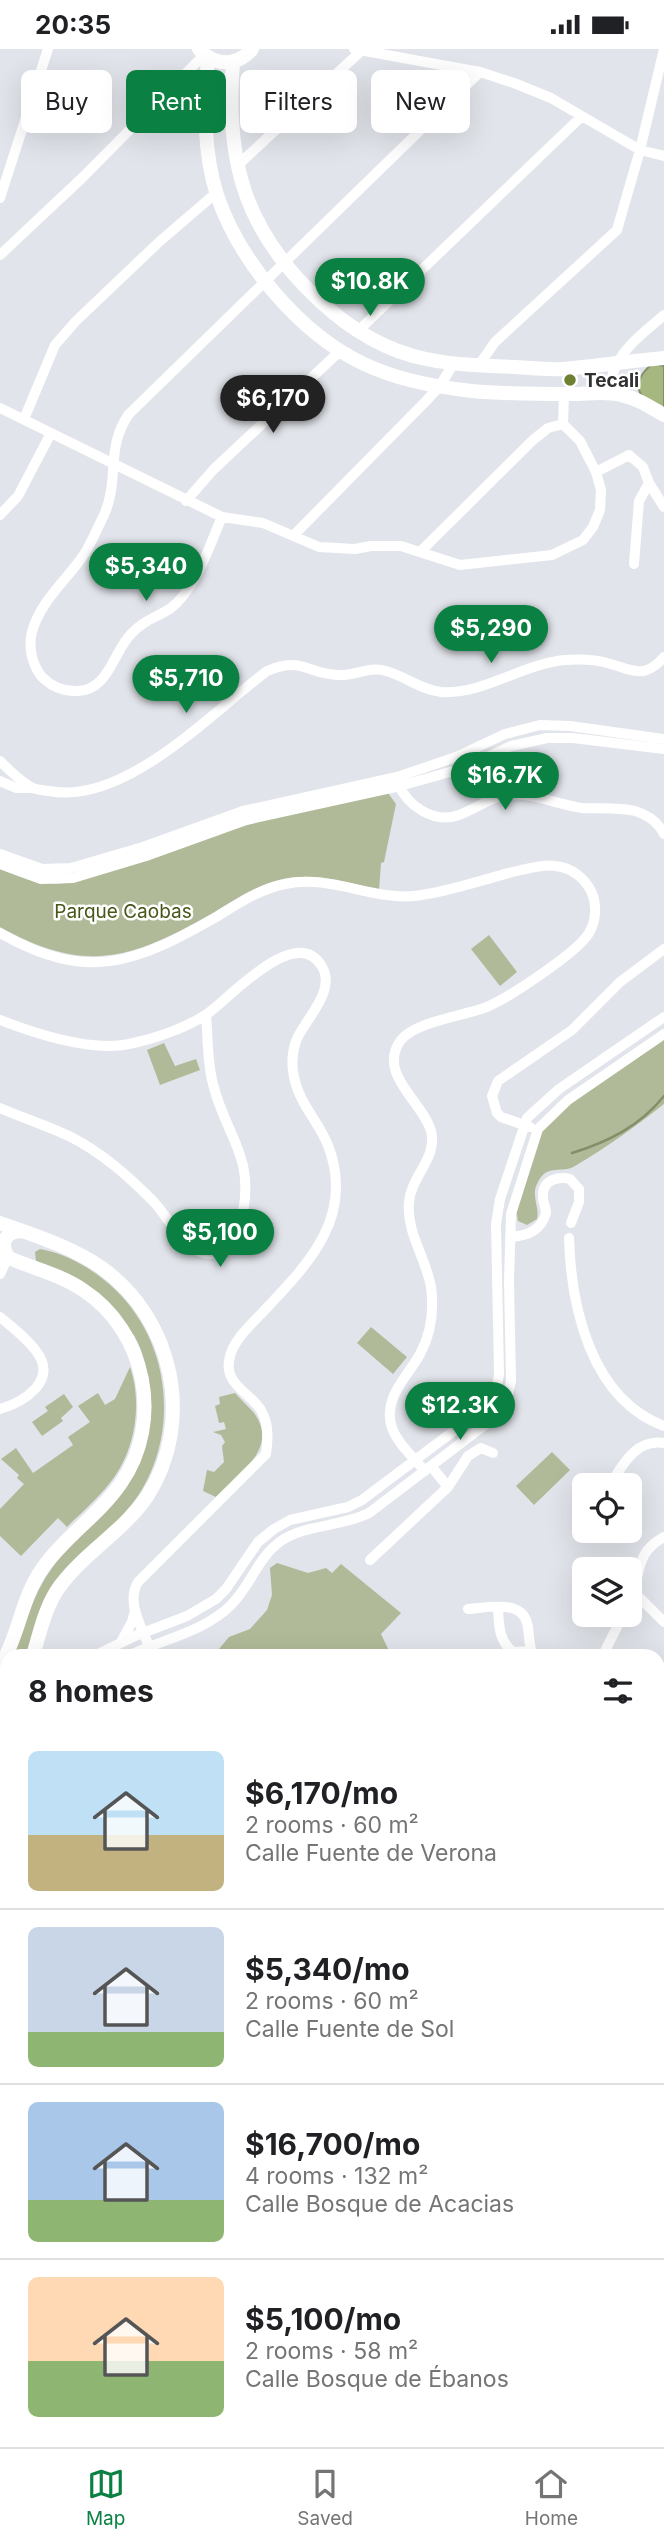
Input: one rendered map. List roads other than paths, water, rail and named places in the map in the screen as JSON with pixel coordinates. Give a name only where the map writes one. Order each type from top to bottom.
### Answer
[{"type":"main road","points":[[204,54],[216,61],[233,62],[252,49]]},
{"type":"main road","points":[[204,54],[205,110],[211,170],[216,193],[234,236],[263,282],[340,351],[398,377],[439,387],[475,391],[618,394],[642,402],[664,415]]},
{"type":"main road","points":[[233,62],[231,122],[237,165],[255,220],[283,263],[333,313],[358,331],[423,359],[479,366],[562,369],[664,358]]},
{"type":"main road","points":[[0,1223],[88,1259],[114,1277],[135,1299],[162,1346],[169,1368],[173,1401],[167,1450],[156,1480],[127,1521],[60,1587],[49,1605],[35,1649]]},
{"type":"main road","points":[[9,1649],[27,1597],[39,1573],[74,1532],[107,1501],[124,1479],[136,1455],[145,1415],[144,1388],[138,1362],[128,1338],[113,1317],[95,1299],[74,1284],[8,1257],[3,1250],[6,1235],[13,1231],[24,1232]]},
{"type":"main road","points":[[8,1257],[23,1260],[29,1255],[33,1248],[24,1232]]},
{"type":"street","points":[[0,198],[48,49]]},
{"type":"street","points":[[479,366],[495,342],[617,230],[640,150],[664,49]]},
{"type":"street","points":[[237,165],[357,50],[480,72],[539,93],[640,150],[664,156]]},
{"type":"street","points":[[0,255],[82,178],[204,54]]},
{"type":"street","points":[[222,517],[191,587],[169,609],[147,619],[129,636],[107,674],[94,686],[80,692],[65,691],[53,686],[41,675],[34,664],[30,647],[32,631],[43,608],[85,552],[111,498],[118,429],[129,414],[480,72]]},
{"type":"street","points":[[358,331],[582,116]]},
{"type":"street","points":[[24,419],[55,345],[76,321],[159,242],[216,193]]},
{"type":"street","points":[[618,394],[612,377],[618,362],[632,344],[664,315]]},
{"type":"street","points":[[186,501],[213,470],[340,351]]},
{"type":"street","points":[[293,536],[439,387],[454,363]]},
{"type":"street","points":[[0,408],[222,517],[250,519],[319,547],[338,549],[388,545],[421,551],[460,565],[552,555],[583,540],[593,527],[600,510],[601,490],[596,472],[580,441],[563,424],[564,394]]},
{"type":"street","points":[[421,551],[533,440],[548,428],[563,424]]},
{"type":"street","points":[[0,515],[18,496],[51,433]]},
{"type":"street","points":[[596,472],[629,455],[643,467],[649,484],[664,507]]},
{"type":"street","points":[[634,564],[639,501],[649,484]]},
{"type":"street","points":[[0,781],[16,788],[33,788],[56,793],[100,787],[127,776],[156,760],[267,671],[282,665],[298,664],[326,674],[343,676],[370,669],[383,670],[441,692],[473,688],[535,665],[562,660],[588,659],[637,672],[647,671],[664,657]]},
{"type":"street","points":[[398,782],[505,734],[540,725],[570,726],[664,739]]},
{"type":"street","points":[[0,853],[34,868],[64,870],[175,839],[255,807],[464,768],[510,746],[547,738],[573,738],[664,749]]},
{"type":"street","points":[[0,761],[33,788]]},
{"type":"street","points":[[398,782],[407,798],[417,808],[436,816],[457,816],[483,802],[509,795],[528,796],[563,805],[637,812],[651,818],[664,834]]},
{"type":"street","points":[[0,864],[32,877],[66,879],[146,856],[175,839]]},
{"type":"street","points":[[0,933],[30,949],[55,957],[76,962],[104,963],[165,945],[261,891],[293,882],[323,883],[382,895],[416,896],[553,865],[574,873],[585,883],[594,903],[595,917],[591,931],[582,943],[519,990],[487,1007],[417,1029],[402,1039],[396,1050],[395,1073],[427,1123],[432,1140],[430,1153],[412,1187],[408,1211],[411,1230],[430,1285],[431,1320],[420,1355],[392,1397],[391,1426],[416,1461],[449,1487]]},
{"type":"street","points":[[538,1129],[501,1117],[497,1113],[492,1096],[498,1081],[572,1030],[620,982],[664,949]]},
{"type":"street","points":[[0,1020],[65,1040],[114,1046],[160,1035],[206,1015],[265,965],[284,956],[299,953],[312,956],[321,964],[326,978],[324,993],[297,1040],[292,1055],[293,1074],[299,1094],[330,1150],[334,1171],[334,1205],[327,1230],[315,1253],[239,1339],[229,1358],[233,1380],[261,1409],[264,1416],[268,1439],[266,1454],[138,1582],[133,1593],[135,1610],[149,1646]]},
{"type":"street","points":[[0,1108],[61,1133],[97,1152],[153,1202],[188,1245],[202,1253],[220,1253],[233,1240],[240,1223],[246,1178],[241,1153],[212,1083],[206,1015]]},
{"type":"street","points":[[108,1649],[187,1616],[216,1599],[226,1589],[258,1542],[274,1528],[290,1520],[355,1504],[483,1410],[494,1396],[499,1374],[496,1224],[500,1199],[524,1124],[527,1118],[559,1089],[664,1017]]},
{"type":"street","points":[[143,1649],[181,1634],[225,1611],[237,1598],[262,1559],[282,1540],[360,1517],[376,1508],[493,1420],[506,1402],[511,1381],[510,1237],[513,1202],[538,1129],[568,1100],[664,1034]]},
{"type":"street","points":[[510,1237],[529,1235],[544,1221],[544,1190],[548,1182],[556,1178],[570,1179],[579,1189],[579,1202],[571,1223]]},
{"type":"street","points":[[569,1238],[572,1278],[580,1317],[603,1377],[619,1397],[637,1412],[664,1426]]},
{"type":"street","points":[[0,1274],[8,1257]]},
{"type":"street","points":[[498,1316],[510,1315]]},
{"type":"street","points":[[0,1317],[37,1352],[43,1372],[40,1384],[32,1394],[17,1404],[0,1409]]},
{"type":"street","points":[[399,1440],[431,1450]]},
{"type":"street","points":[[399,1440],[403,1451],[399,1473]]},
{"type":"street","points":[[619,1473],[639,1447],[653,1442],[664,1443]]},
{"type":"street","points":[[370,1560],[449,1487],[472,1452],[481,1448],[493,1453]]},
{"type":"street","points":[[642,1559],[645,1553],[664,1537]]},
{"type":"street","points":[[642,1604],[664,1622]]},
{"type":"street","points":[[467,1609],[498,1607],[520,1610],[527,1620],[531,1649]]},
{"type":"street","points":[[498,1607],[500,1633],[509,1649]]},
{"type":"street","points":[[121,1643],[135,1610]]},
{"type":"street","points":[[606,1649],[616,1627]]},
{"type":"waterway","points":[[572,1153],[622,1132],[645,1116],[664,1096]]},
{"type":"place","name":"Tecali","points":[[570,380]]},
{"type":"park label","name":"Parque Caobas","points":[[123,911]]}]
